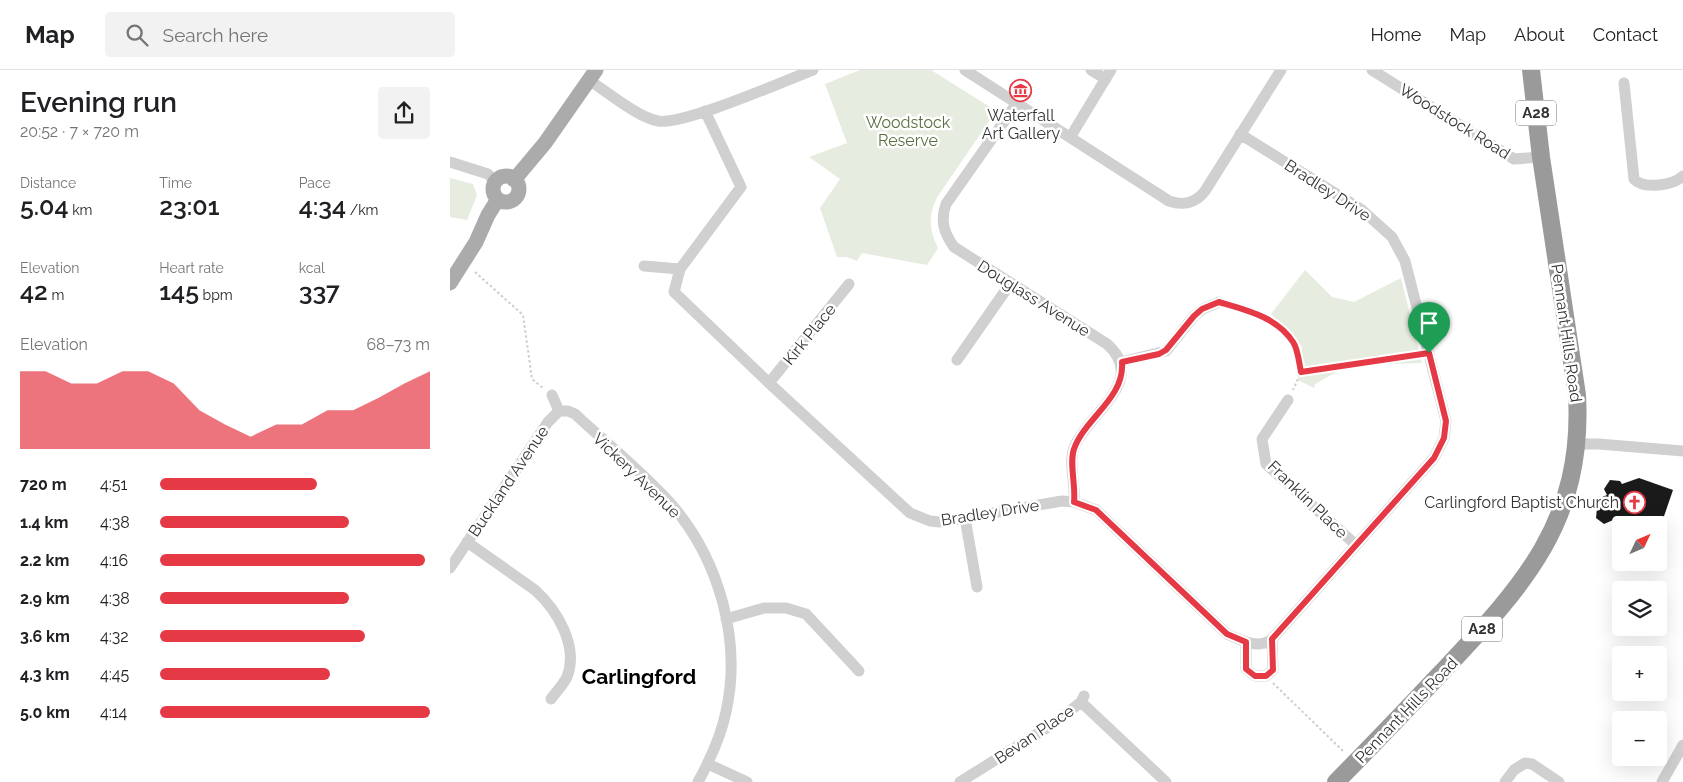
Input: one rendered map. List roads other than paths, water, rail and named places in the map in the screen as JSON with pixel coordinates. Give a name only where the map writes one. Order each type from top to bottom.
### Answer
[{"type":"highway","name":"Pennant Hills Road","points":[[1336,782],[1473,639],[1530,570],[1547,543],[1563,506],[1575,462],[1577,444],[1576,377],[1541,157],[1532,70]]},
{"type":"main road","points":[[514,180],[545,143],[593,75]]},
{"type":"main road","points":[[502,177],[514,180],[518,192],[514,199],[506,202],[498,199],[494,193],[496,182],[502,177]]},
{"type":"main road","points":[[450,283],[476,242],[488,215],[498,199]]},
{"type":"street","points":[[593,75],[642,115],[658,121],[673,121],[705,111],[813,70]]},
{"type":"street","points":[[965,70],[1169,201],[1185,204],[1194,201],[1202,195],[1281,70]]},
{"type":"street","points":[[1070,136],[1108,74],[1091,70]]},
{"type":"street","name":"Woodstock Road","points":[[1372,70],[1514,159],[1541,157]]},
{"type":"street","points":[[1624,83],[1634,179],[1639,184],[1652,185],[1677,182],[1683,176]]},
{"type":"street","name":"Douglass Avenue","points":[[1017,102],[946,204],[942,219],[947,237],[954,247],[1107,344],[1122,362]]},
{"type":"street","name":"Bradley Drive","points":[[705,111],[741,187],[680,269],[674,292],[910,513],[930,521],[965,518],[1062,501],[1074,502],[1096,510],[1227,634],[1246,642]]},
{"type":"street","name":"Bradley Drive","points":[[1240,134],[1362,210],[1392,237],[1405,261],[1446,421],[1442,444],[1434,458],[1272,639]]},
{"type":"street","points":[[450,162],[488,174],[496,182]]},
{"type":"street","points":[[644,266],[680,269]]},
{"type":"street","name":"Kirk Place","points":[[769,383],[848,284]]},
{"type":"street","points":[[957,360],[1010,284]]},
{"type":"street","points":[[1074,502],[1076,492],[1073,450],[1117,388],[1122,372],[1122,362],[1159,354],[1166,350],[1194,316],[1202,309],[1219,302]]},
{"type":"street","name":"Buckland Avenue","points":[[450,568],[548,422],[559,411],[552,395]]},
{"type":"street","name":"Franklin Place","points":[[1288,400],[1262,439],[1266,464],[1356,544]]},
{"type":"street","name":"Vickery Avenue","points":[[559,411],[568,411],[575,414],[671,504],[697,540],[710,564],[720,592],[726,619],[730,653],[726,711],[708,764],[698,782]]},
{"type":"street","points":[[1577,444],[1683,451]]},
{"type":"street","points":[[965,518],[977,587]]},
{"type":"street","points":[[467,542],[535,590],[549,605],[561,625],[568,644],[570,664],[566,679],[551,699]]},
{"type":"street","points":[[726,619],[764,608],[786,608],[806,614],[859,670]]},
{"type":"street","points":[[1272,639],[1273,670],[1266,676],[1255,676],[1246,669],[1246,642],[1249,644],[1272,639]]},
{"type":"street","name":"Bevan Place","points":[[960,782],[1056,722],[1083,699],[1166,782]]},
{"type":"street","points":[[1662,782],[1683,745]]},
{"type":"street","points":[[1505,782],[1514,770],[1525,763],[1532,764],[1559,782]]},
{"type":"street","points":[[708,764],[747,782]]},
{"type":"place","name":"Waterfall Art Gallery","points":[[1021,91]]},
{"type":"place","name":"Carlingford Baptist Church","points":[[1635,502]]},
{"type":"district","name":"Carlingford","points":[[639,677]]},
{"type":"park label","name":"Woodstock Reserve","points":[[908,131]]}]
